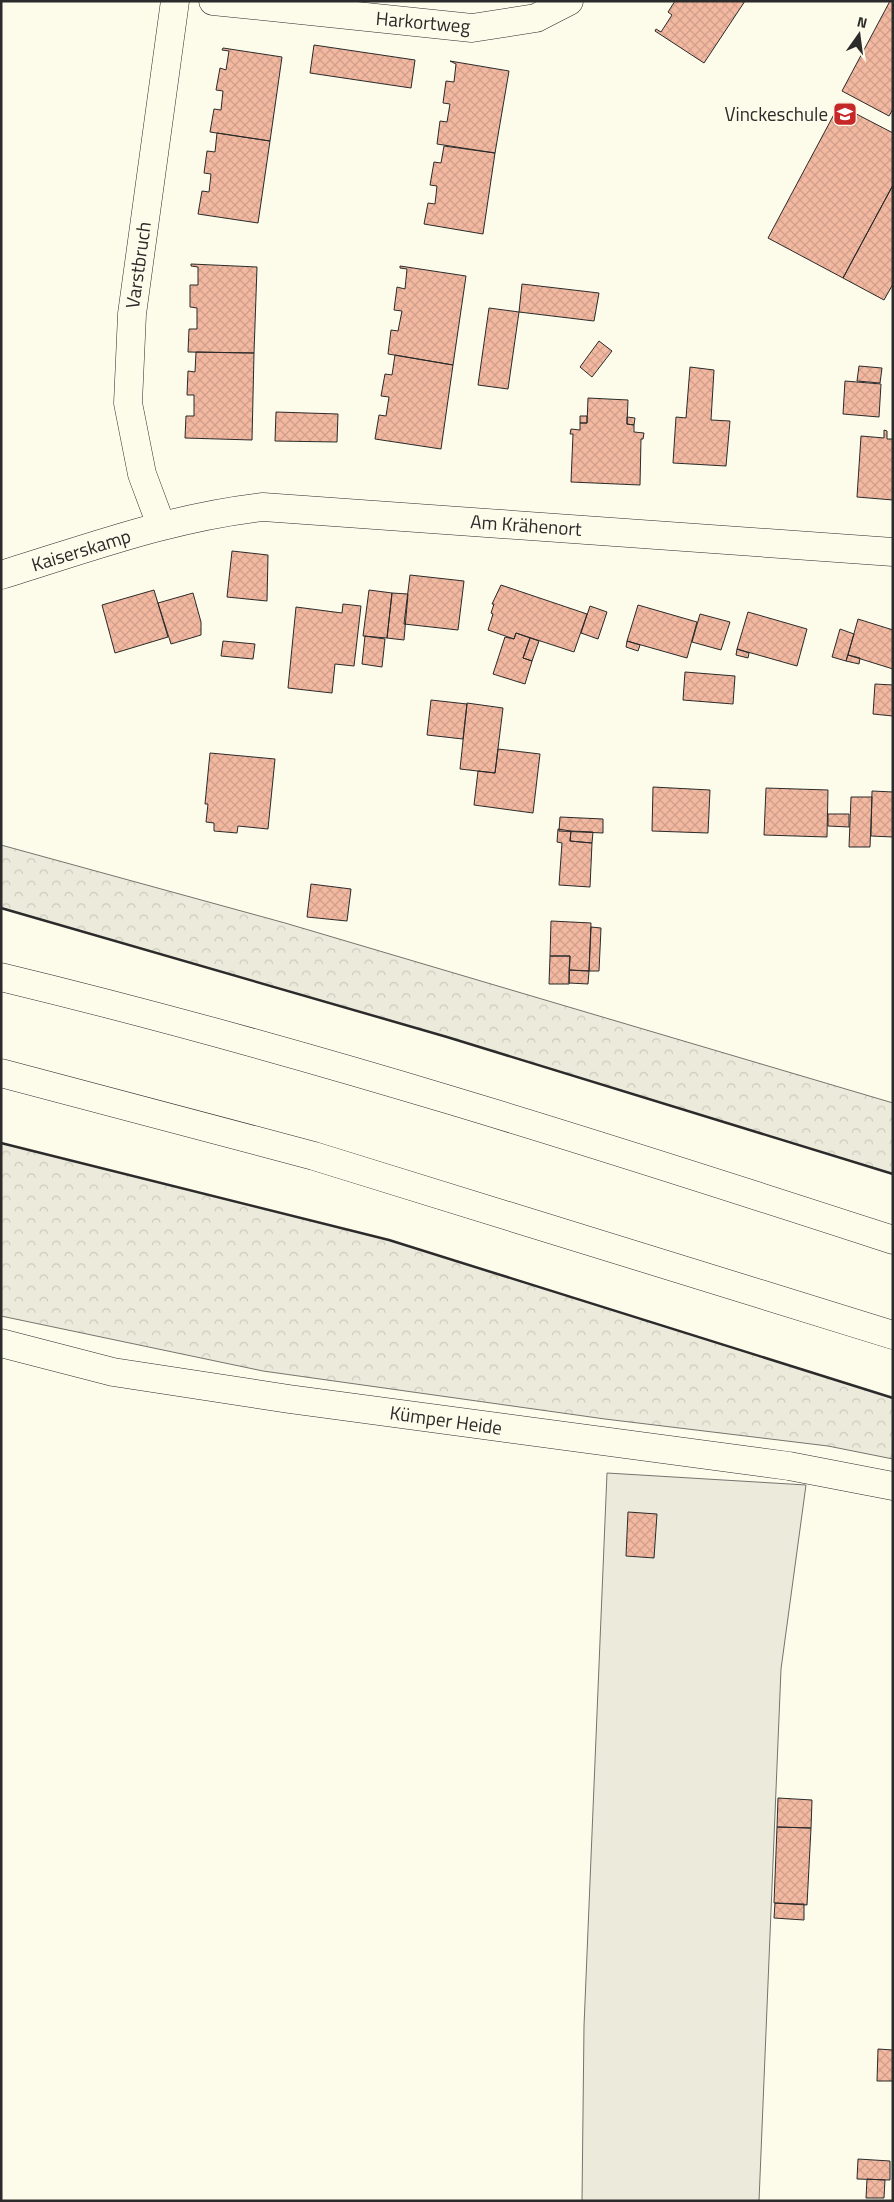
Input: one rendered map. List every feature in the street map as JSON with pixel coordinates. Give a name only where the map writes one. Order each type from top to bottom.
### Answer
[{"type":"main road","name":"Varstbruch","points":[[161,526],[142,474],[128,402],[132,314],[175,1]]},
{"type":"main road","name":"Harkortweg","points":[[213,1],[472,28],[536,18],[568,1]]},
{"type":"main road","name":"Am Krähenort","points":[[161,526],[216,513],[264,507],[893,552]]},
{"type":"main road","name":"Kaiserskamp","points":[[1,575],[161,526]]},
{"type":"main road","points":[[1,977],[79,996],[328,1064],[573,1137],[893,1240]]},
{"type":"main road","points":[[1,1073],[314,1156],[893,1335]]},
{"type":"main road","name":"Kümper Heide","points":[[1,1343],[113,1372],[299,1400],[789,1466],[893,1486]]},
{"type":"green space","points":[[1,845],[285,923],[893,1103],[893,1174],[447,1037],[1,908]]},
{"type":"green space","points":[[1,1143],[389,1240],[893,1398],[893,1459],[828,1446],[605,1419],[263,1371],[1,1316]]},
{"type":"green space","points":[[607,1473],[806,1485],[781,1669],[759,2201],[582,2201],[584,2026]]},
{"type":"building","points":[[675,1],[745,1],[704,63],[655,31],[656,29],[661,32],[672,15],[668,12]]},
{"type":"building","points":[[890,1],[893,1],[893,109],[889,116],[842,91]]},
{"type":"building","points":[[314,45],[415,60],[411,88],[310,73]]},
{"type":"building","points":[[223,48],[282,57],[270,141],[210,132],[214,109],[221,110],[223,91],[216,90],[220,68],[226,70],[229,51],[222,50]]},
{"type":"building","points":[[450,61],[509,71],[495,153],[437,144],[440,121],[447,122],[450,104],[443,103],[446,81],[454,82],[456,64]]},
{"type":"building","points":[[839,105],[893,133],[893,185],[843,278],[768,238]]},
{"type":"building","points":[[217,133],[270,141],[258,223],[198,214],[202,191],[209,192],[211,174],[204,173],[207,151],[215,152]]},
{"type":"building","points":[[444,146],[495,153],[483,234],[424,224],[428,203],[435,204],[437,186],[430,185],[434,162],[441,163]]},
{"type":"building","points":[[893,185],[893,284],[884,300],[843,278]]},
{"type":"building","points":[[191,264],[257,267],[254,353],[188,352],[189,329],[197,329],[197,308],[190,307],[190,285],[198,285],[198,267],[191,266]]},
{"type":"building","points":[[400,266],[466,276],[453,365],[388,354],[391,330],[398,331],[402,311],[394,310],[397,287],[405,289],[407,269],[400,268]]},
{"type":"building","points":[[522,284],[599,293],[594,321],[519,312]]},
{"type":"building","points":[[489,308],[519,312],[508,389],[478,385]]},
{"type":"building","points":[[599,341],[612,351],[592,377],[580,367]]},
{"type":"building","points":[[196,352],[254,353],[252,440],[185,438],[186,416],[194,416],[194,395],[187,395],[188,371],[195,372]]},
{"type":"building","points":[[395,355],[453,365],[441,449],[375,439],[379,415],[386,416],[389,397],[381,396],[385,374],[392,375]]},
{"type":"building","points":[[859,366],[882,368],[880,383],[857,381]]},
{"type":"building","points":[[690,367],[714,370],[711,420],[730,421],[726,466],[673,463],[676,417],[686,418]]},
{"type":"building","points":[[845,381],[881,384],[879,417],[843,414]]},
{"type":"building","points":[[588,398],[628,400],[627,424],[634,425],[634,432],[644,433],[643,439],[641,439],[640,485],[571,482],[573,434],[570,434],[571,429],[580,430],[580,423],[587,423]]},
{"type":"building","points":[[276,412],[338,414],[337,442],[275,441]]},
{"type":"building","points":[[580,416],[587,416],[587,423],[580,423]]},
{"type":"building","points":[[627,417],[635,418],[634,425],[627,424]]},
{"type":"building","points":[[884,430],[887,431],[887,439],[893,439],[893,500],[857,497],[861,436],[884,438]]},
{"type":"building","points":[[232,551],[268,555],[267,601],[227,597]]},
{"type":"building","points":[[410,575],[464,581],[458,630],[404,624]]},
{"type":"building","points":[[501,585],[587,614],[574,652],[516,633],[514,639],[488,630],[493,614],[491,613],[494,604],[492,604]]},
{"type":"building","points":[[154,590],[168,637],[115,653],[102,605]]},
{"type":"building","points":[[369,590],[392,593],[387,638],[363,636]]},
{"type":"building","points":[[193,593],[201,622],[201,635],[171,644],[158,603]]},
{"type":"building","points":[[392,593],[408,594],[404,640],[387,638]]},
{"type":"building","points":[[343,604],[361,606],[354,666],[335,664],[332,693],[288,688],[296,607],[342,613]]},
{"type":"building","points":[[638,605],[697,622],[687,658],[627,641]]},
{"type":"building","points":[[590,606],[607,612],[598,639],[581,633]]},
{"type":"building","points":[[748,612],[807,629],[797,666],[737,649]]},
{"type":"building","points":[[700,614],[730,622],[721,650],[692,642]]},
{"type":"building","points":[[858,619],[893,630],[893,669],[848,655]]},
{"type":"building","points":[[840,629],[854,634],[846,661],[832,657]]},
{"type":"building","points":[[516,633],[530,638],[523,658],[532,661],[525,684],[493,674],[505,637],[514,639]]},
{"type":"building","points":[[365,636],[385,639],[382,667],[362,664]]},
{"type":"building","points":[[530,638],[539,641],[532,661],[523,658]]},
{"type":"building","points":[[223,641],[255,644],[253,659],[221,656]]},
{"type":"building","points":[[627,641],[640,645],[638,651],[626,647]]},
{"type":"building","points":[[737,649],[749,653],[748,658],[736,655]]},
{"type":"building","points":[[848,655],[860,658],[859,664],[846,661]]},
{"type":"building","points":[[685,672],[735,676],[733,704],[683,700]]},
{"type":"building","points":[[875,684],[893,685],[893,716],[873,714]]},
{"type":"building","points":[[431,700],[467,704],[463,739],[427,735]]},
{"type":"building","points":[[467,703],[503,708],[495,773],[460,769]]},
{"type":"building","points":[[498,749],[540,754],[533,813],[474,805],[478,771],[495,773]]},
{"type":"building","points":[[210,753],[275,759],[268,829],[238,826],[237,833],[214,831],[214,823],[206,822],[208,804],[205,804]]},
{"type":"building","points":[[653,787],[710,790],[708,833],[652,831]]},
{"type":"building","points":[[766,788],[828,790],[827,837],[764,835]]},
{"type":"building","points":[[872,791],[893,792],[893,837],[871,836]]},
{"type":"building","points":[[851,797],[872,797],[870,847],[849,847]]},
{"type":"building","points":[[828,814],[849,814],[849,827],[828,826]]},
{"type":"building","points":[[560,817],[603,819],[603,833],[559,831]]},
{"type":"building","points":[[558,829],[571,831],[570,841],[592,843],[590,887],[559,885],[562,843],[557,842]]},
{"type":"building","points":[[571,831],[593,832],[592,843],[570,841]]},
{"type":"building","points":[[311,884],[351,889],[347,921],[307,917]]},
{"type":"building","points":[[551,921],[591,923],[589,971],[569,970],[570,956],[550,956]]},
{"type":"building","points":[[591,927],[601,928],[599,971],[589,971]]},
{"type":"building","points":[[550,956],[570,956],[569,984],[549,984]]},
{"type":"building","points":[[569,970],[589,971],[588,984],[569,983]]},
{"type":"building","points":[[628,1512],[657,1514],[654,1558],[626,1556]]},
{"type":"building","points":[[778,1798],[812,1800],[811,1828],[777,1827]]},
{"type":"building","points":[[777,1827],[811,1828],[807,1905],[774,1903]]},
{"type":"building","points":[[775,1903],[804,1904],[804,1920],[774,1918]]},
{"type":"building","points":[[878,2049],[893,2050],[893,2081],[877,2081]]},
{"type":"building","points":[[858,2159],[890,2161],[890,2180],[857,2179]]},
{"type":"building","points":[[867,2179],[885,2180],[884,2198],[866,2198]]},
{"type":"wall","points":[[1,908],[447,1037],[893,1174]]},
{"type":"wall","points":[[1,1143],[389,1240],[893,1398]]},
{"type":"place","name":"Vinckeschule","points":[[845,114]]}]
